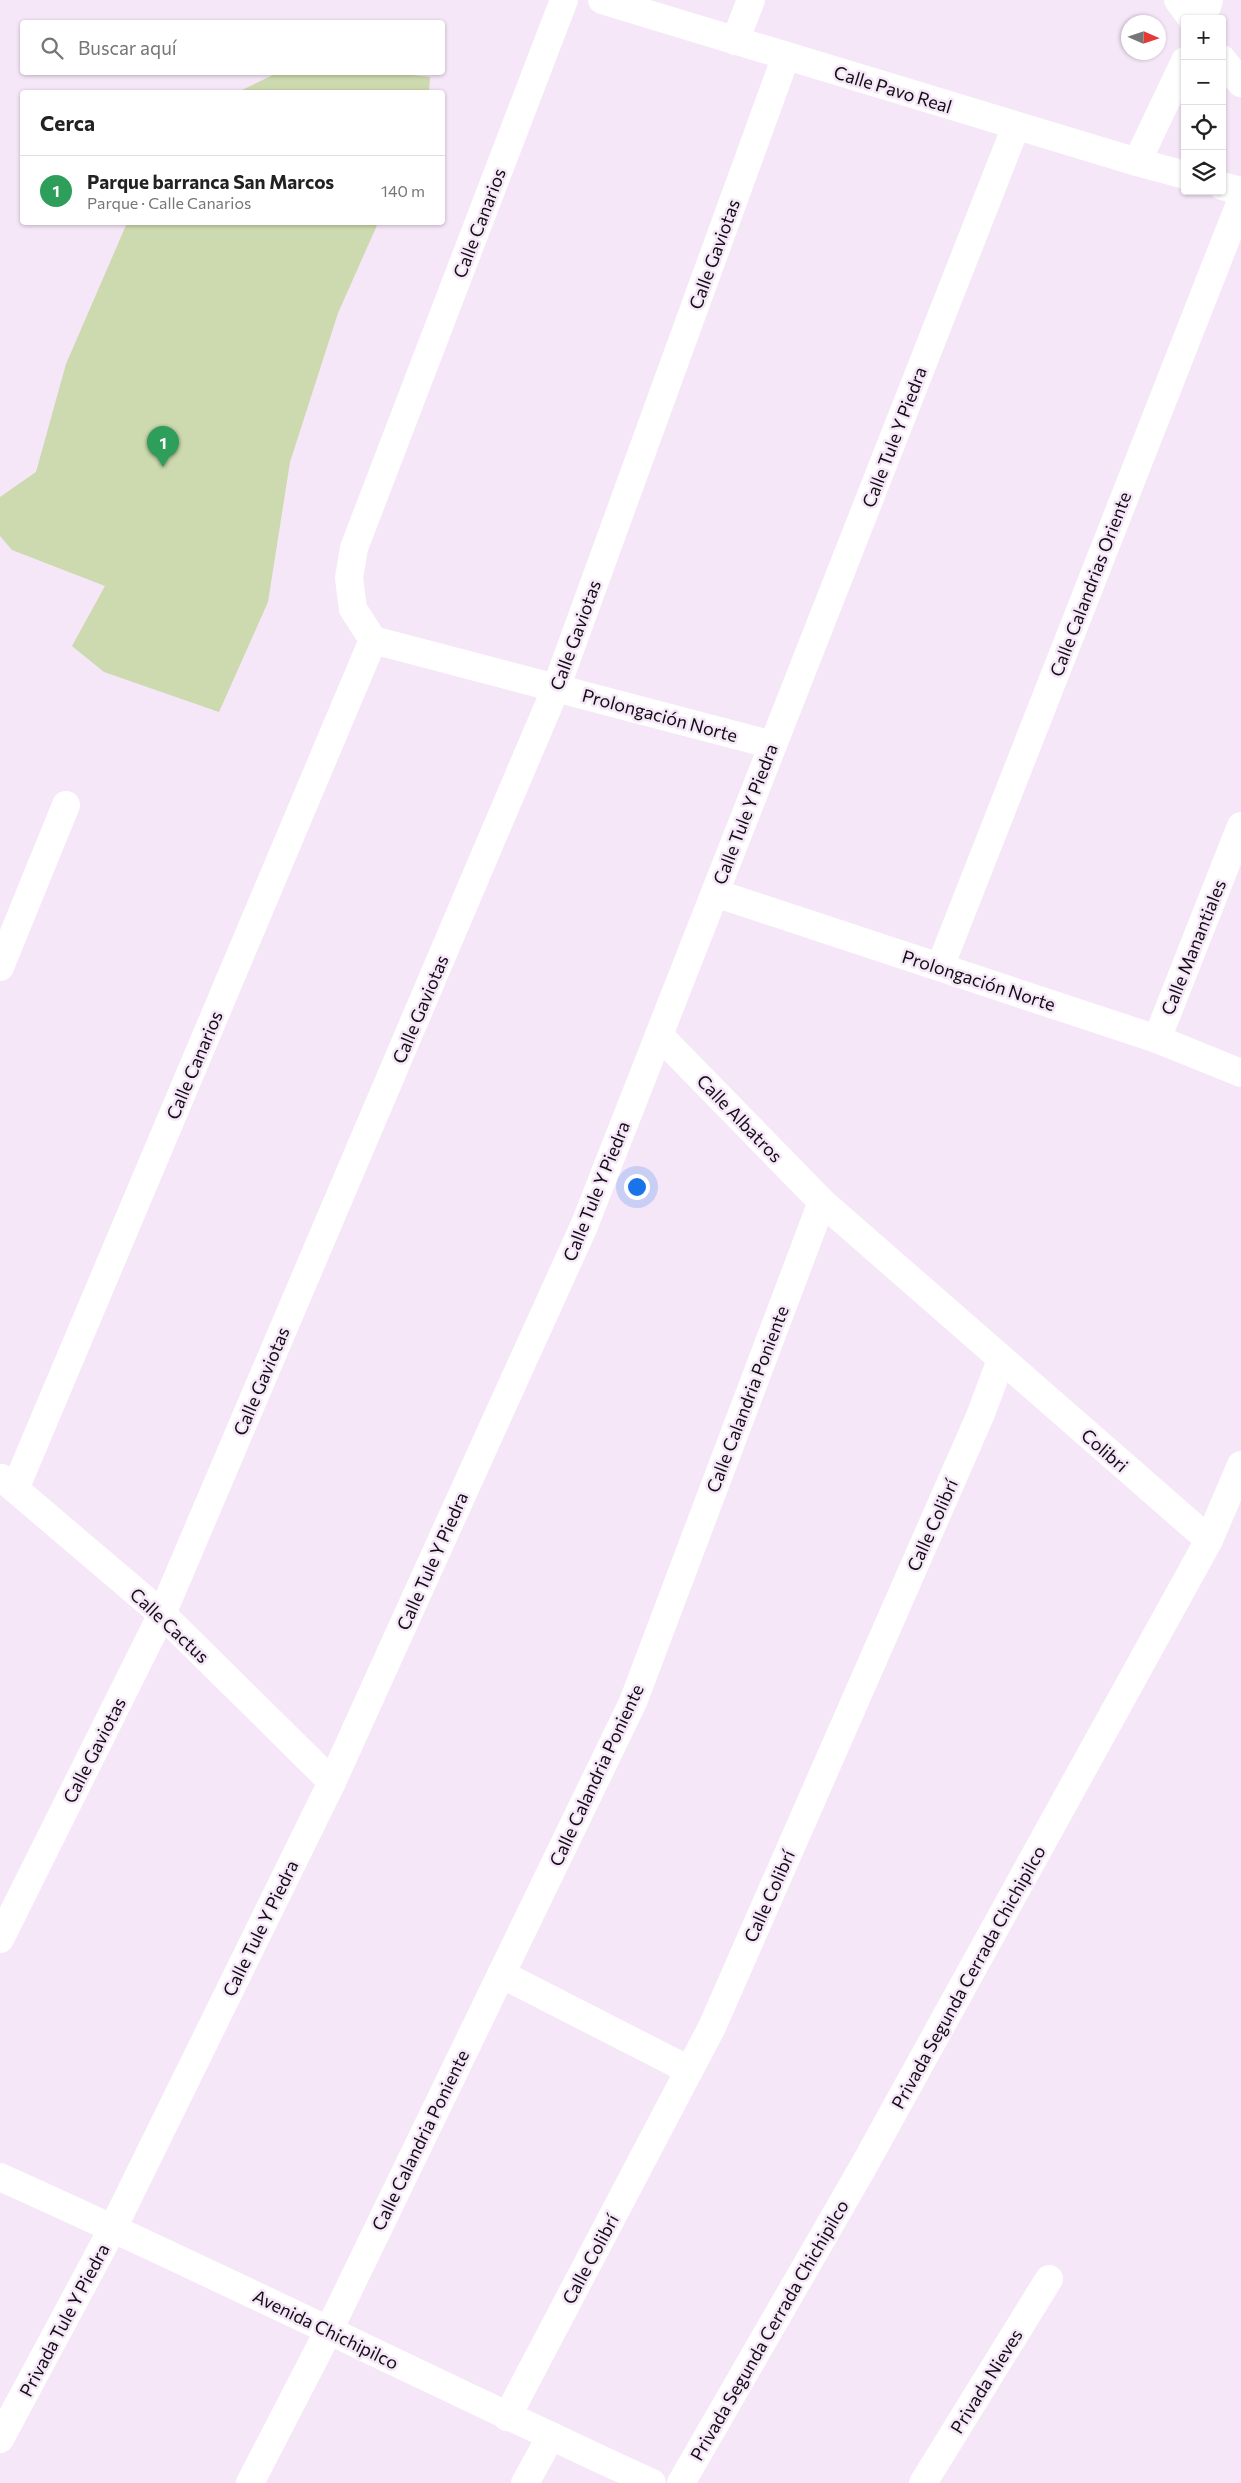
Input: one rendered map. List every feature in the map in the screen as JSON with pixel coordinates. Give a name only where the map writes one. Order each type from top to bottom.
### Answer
[{"type":"street","name":"Calle Canarios","points":[[7,1483],[373,640],[353,608],[349,578],[354,548],[564,0]]},
{"type":"street","name":"Calle Pavo Real","points":[[602,0],[1016,126],[1181,174]]},
{"type":"street","points":[[734,41],[751,0]]},
{"type":"street","points":[[1178,0],[1189,15]]},
{"type":"street","points":[[1204,15],[1209,0]]},
{"type":"street","name":"Calle Gaviotas","points":[[0,1939],[162,1614],[556,688],[786,56]]},
{"type":"street","points":[[1224,60],[1241,83]]},
{"type":"street","points":[[1137,162],[1181,69]]},
{"type":"street","name":"Calle Tule Y Piedra","points":[[113,2228],[332,1782],[584,1226],[1016,126]]},
{"type":"street","points":[[1226,187],[1241,191]]},
{"type":"street","name":"Calle Calandrias Oriente","points":[[940,966],[1241,201]]},
{"type":"street","name":"Prolongación Norte","points":[[373,640],[773,744]]},
{"type":"street","points":[[0,967],[66,805]]},
{"type":"street","name":"Calle Manantiales","points":[[1157,1039],[1241,826]]},
{"type":"street","name":"Prolongación Norte","points":[[715,893],[1157,1039],[1241,1073]]},
{"type":"street","name":"Calle Albatros","points":[[659,1035],[822,1202],[1001,1360]]},
{"type":"street","name":"Calle Calandria Poniente","points":[[250,2483],[328,2330],[633,1702],[822,1202]]},
{"type":"street","name":"Colibri","points":[[1001,1360],[1209,1540]]},
{"type":"street","name":"Calle Colibrí","points":[[507,2417],[716,2018],[980,1416],[1001,1360]]},
{"type":"street","name":"Privada Segunda Cerrada Chichipilco","points":[[681,2483],[862,2169],[1209,1540],[1241,1464]]},
{"type":"street","name":"Calle Cactus","points":[[7,1483],[162,1614],[332,1782]]},
{"type":"street","points":[[501,1974],[689,2070]]},
{"type":"street","name":"Avenida Chichipilco","points":[[0,2177],[113,2228],[507,2417],[652,2483]]},
{"type":"street","name":"Privada Tule Y Piedra","points":[[0,2439],[113,2228]]},
{"type":"street","name":"Privada Nieves","points":[[923,2483],[1049,2279]]},
{"type":"street","points":[[525,2483],[551,2436]]},
{"type":"green space","points":[[273,75],[412,75],[430,77],[429,90],[242,90]]},
{"type":"green space","points":[[126,225],[377,225],[338,313],[290,462],[268,602],[219,712],[104,672],[72,646],[105,586],[12,550],[0,536],[0,497],[36,472],[66,364]]},
{"type":"place","name":"Parque barranca San Marcos","points":[[163,467]]}]
